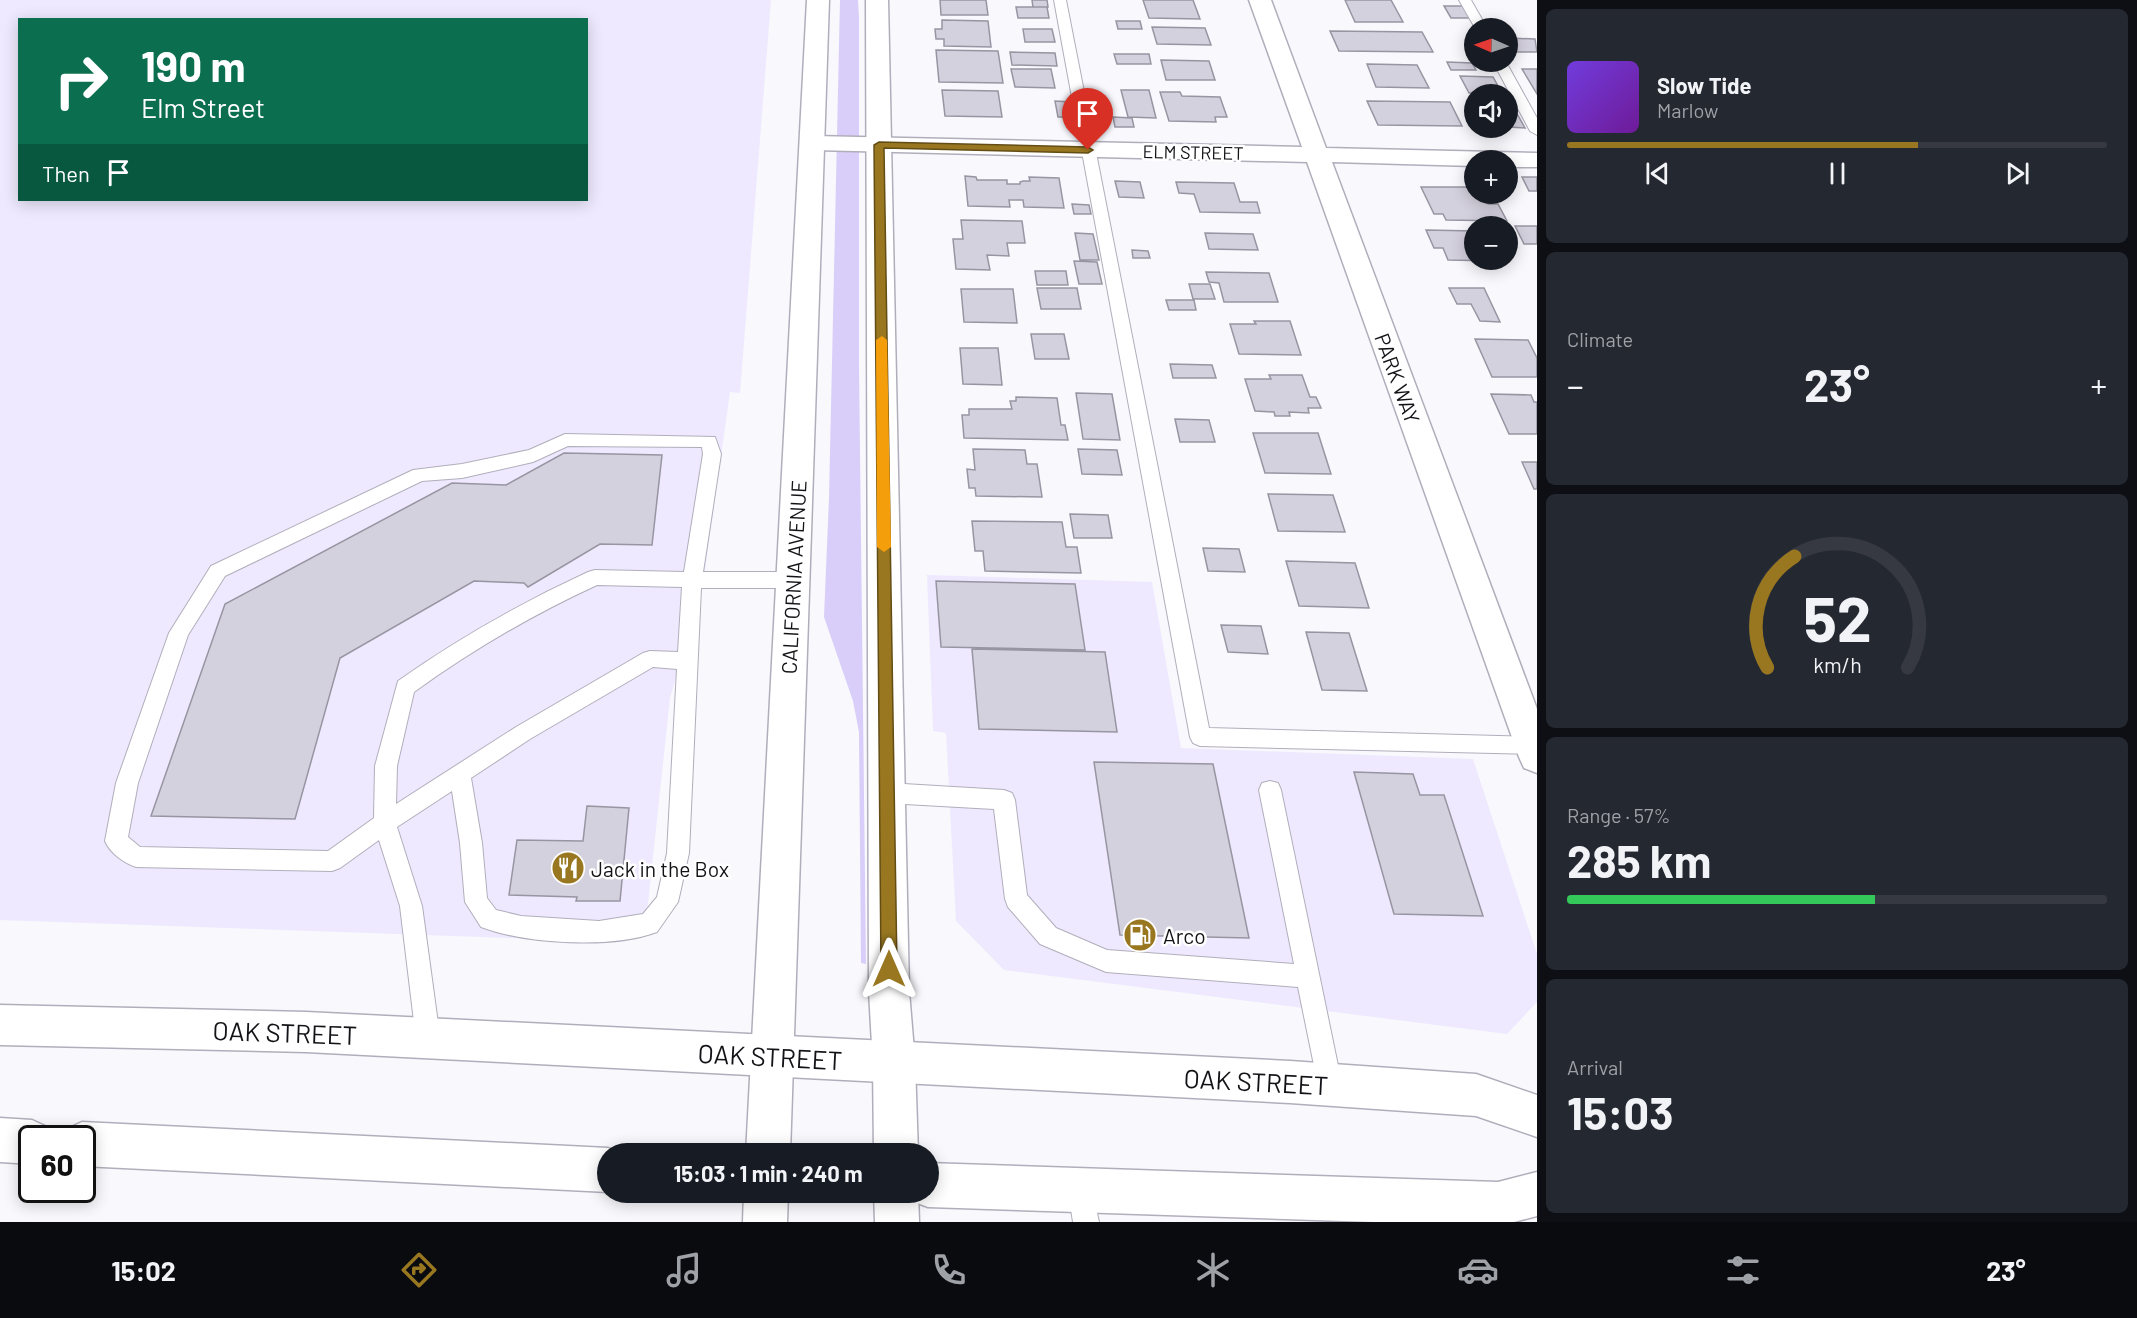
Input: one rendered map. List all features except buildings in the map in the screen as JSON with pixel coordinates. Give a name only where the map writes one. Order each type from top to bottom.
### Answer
[{"type":"main road","name":"CALIFORNIA AVENUE","points":[[769,1143],[814,143],[818,0]]},
{"type":"main road","points":[[877,0],[889,991],[896,1143]]},
{"type":"main road","name":"PARK WAY","points":[[1260,0],[1535,751]]},
{"type":"main road","name":"ELM STREET","points":[[814,143],[1537,160]]},
{"type":"main road","name":"OAK STREET","points":[[0,1024],[306,1032],[1330,1085],[1476,1095],[1537,1116]]},
{"type":"main road","points":[[0,1140],[18,1141]]},
{"type":"main road","points":[[96,1145],[597,1169]]},
{"type":"main road","points":[[939,1186],[1084,1206],[1380,1211],[1498,1204],[1537,1194]]},
{"type":"main road","points":[[765,1222],[766,1203]]},
{"type":"main road","points":[[896,1203],[897,1222]]},
{"type":"lane","points":[[1060,0],[1200,737],[1535,751]]},
{"type":"lane","points":[[1465,0],[1475,18]]},
{"type":"lane","points":[[1505,72],[1537,131]]},
{"type":"lane","points":[[460,774],[471,843],[476,902],[489,919],[521,927],[599,932],[650,924],[668,902],[678,853],[692,580],[712,454],[709,441],[565,440],[533,456],[462,471],[419,475],[218,571],[179,633],[127,783],[116,841],[136,857],[332,861],[384,823],[460,774],[524,733],[650,659],[687,661]]},
{"type":"lane","points":[[428,1038],[411,906],[384,823],[386,766],[405,687],[460,648],[550,598],[595,577],[793,580]]},
{"type":"lane","points":[[1270,790],[1330,1085]]},
{"type":"lane","points":[[887,793],[1004,800],[1016,899],[1048,936],[1106,961],[1307,976]]},
{"type":"shaded area","points":[[0,0],[771,0],[740,393],[730,392],[703,584],[670,698],[646,922],[622,942],[0,920]]},
{"type":"shaded area","points":[[840,0],[858,0],[859,18],[859,367],[866,964],[861,963],[859,732],[853,701],[824,617],[829,498]]},
{"type":"shaded area","points":[[927,575],[1152,582],[1181,748],[1473,759],[1537,954],[1537,1002],[1507,1034],[1004,970],[956,921],[946,733],[933,731]]},
{"type":"slow traffic","points":[[882,340],[884,547]]},
{"type":"place","name":"Jack in the Box","points":[[568,868]]},
{"type":"place","name":"Arco","points":[[1140,935]]},
{"type":"route","points":[[889,969],[879,145],[1088,150]]}]
